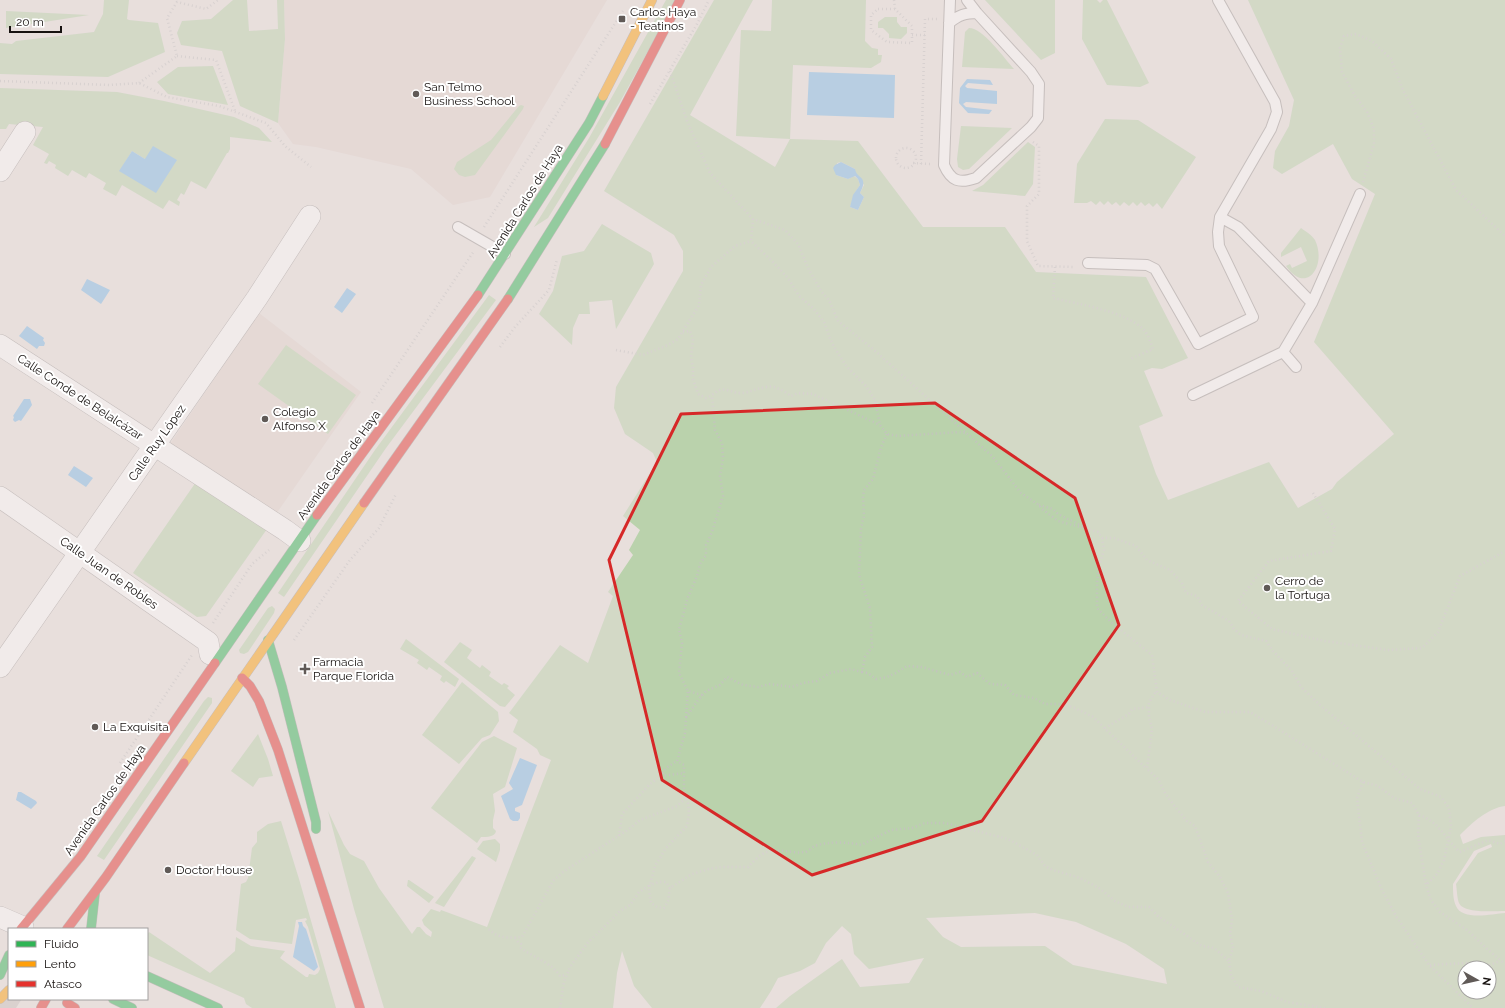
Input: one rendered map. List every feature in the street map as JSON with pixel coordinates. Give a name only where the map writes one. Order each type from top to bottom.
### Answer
[{"type":"main road","name":"Avenida Carlos de Haya","points":[[24,928],[81,856],[300,541],[332,492],[486,284],[589,123],[652,0]]},
{"type":"main road","points":[[68,928],[95,893],[239,675],[268,640],[508,298],[611,134],[680,0]]},
{"type":"main road","points":[[268,640],[282,687],[316,822],[316,870]]},
{"type":"main road","points":[[239,675],[250,686],[259,701],[278,750],[360,1008]]},
{"type":"main road","points":[[91,928],[95,893]]},
{"type":"main road","points":[[0,975],[4,951]]},
{"type":"main road","points":[[148,976],[218,1008]]},
{"type":"main road","points":[[0,999],[8,991]]},
{"type":"main road","points":[[115,1000],[132,1008]]},
{"type":"street","points":[[0,171],[25,132]]},
{"type":"street","name":"Calle Ruy López","points":[[3,657],[76,559],[257,298],[310,216]]},
{"type":"street","name":"Calle Conde de Belalcázar","points":[[0,345],[300,541]]},
{"type":"street","name":"Calle Juan de Robles","points":[[0,497],[76,559],[200,653],[217,659]]},
{"type":"street","name":"Calle Juan de Robles","points":[[0,513],[76,559]]},
{"type":"street","points":[[0,917],[21,928]]},
{"type":"lane","points":[[950,0],[944,164],[948,175],[956,180],[965,182],[976,178],[1024,134],[1038,118],[1039,84],[1031,72],[967,0]]},
{"type":"lane","points":[[1088,263],[1147,265],[1155,270],[1198,344],[1253,317],[1219,246],[1218,232],[1220,217],[1271,129],[1277,112],[1275,102],[1218,0]]},
{"type":"lane","points":[[950,22],[965,13],[977,13]]},
{"type":"lane","points":[[1193,396],[1283,352],[1312,303],[1360,194]]},
{"type":"lane","points":[[1220,217],[1238,227],[1312,303]]},
{"type":"lane","points":[[458,227],[505,254]]},
{"type":"lane","points":[[1283,352],[1296,368]]},
{"type":"path","points":[[177,56],[167,18],[176,2],[206,9],[218,0]]},
{"type":"path","points":[[894,0],[895,9],[912,26],[912,43],[887,42],[870,30],[871,15],[878,9],[895,9]]},
{"type":"path","points":[[477,237],[625,8]]},
{"type":"path","points":[[921,164],[925,19],[950,22]]},
{"type":"path","points":[[912,34],[925,35]]},
{"type":"path","points":[[1360,194],[1374,144],[1374,129],[1367,112],[1354,96],[1342,72],[1340,48],[1344,36],[1356,34],[1372,42],[1391,59],[1402,88],[1456,190],[1505,236]]},
{"type":"path","points":[[139,83],[177,56],[216,60],[235,111]]},
{"type":"path","points":[[670,71],[686,121],[710,173],[753,219],[785,230],[798,244],[808,268],[828,300],[838,321],[872,349],[993,457],[1021,493],[1039,505],[1058,521],[1098,532],[1102,538],[1104,550],[1096,582],[1097,608],[1111,622],[1152,655],[1156,692],[1170,700],[1205,712],[1250,712],[1363,782],[1378,786],[1394,798],[1412,803],[1419,815],[1418,835],[1426,885],[1431,900],[1436,908],[1467,930],[1505,964]]},
{"type":"path","points":[[0,81],[110,85],[139,83],[167,97],[218,106],[266,123],[285,146],[311,167]]},
{"type":"path","points":[[1024,134],[1039,146],[1039,194],[1027,206],[1027,241],[1038,266],[1078,267],[1088,263]]},
{"type":"path","points":[[913,164],[916,157],[911,149],[906,148],[898,151],[896,160],[899,165],[905,168],[913,164],[944,164]]},
{"type":"path","points":[[751,241],[753,219]]},
{"type":"path","points":[[616,350],[644,355],[678,339],[699,305],[702,285],[711,267],[735,246],[751,241]]},
{"type":"path","points":[[751,241],[788,278],[799,296],[814,309],[824,322],[829,336],[847,367],[866,386],[875,400],[880,425],[887,434],[898,436],[959,432],[967,434]]},
{"type":"path","points":[[1055,267],[1052,298],[1098,308],[1127,318],[1144,330],[1154,350],[1130,359]]},
{"type":"path","points":[[683,332],[690,330],[693,339],[691,357],[693,379],[698,394],[706,398],[712,396],[719,390],[739,393],[754,391],[766,386],[781,389],[791,396],[798,393],[813,394],[880,425]]},
{"type":"path","points":[[619,836],[622,814],[650,784],[661,776],[666,768],[677,761],[685,733],[688,690],[679,673],[682,643],[679,629],[688,597],[697,576],[700,564],[706,555],[706,545],[712,532],[723,496],[720,476],[723,458],[722,443],[715,430],[712,396]]},
{"type":"path","points":[[862,672],[865,657],[872,647],[870,608],[859,575],[861,528],[864,516],[863,496],[864,490],[873,479],[881,447],[887,434]]},
{"type":"path","points":[[1313,493],[1335,529],[1331,551],[1269,562],[1238,600],[1272,629],[1325,641],[1388,650],[1422,648],[1438,632],[1460,576],[1505,551]]},
{"type":"path","points":[[1039,505],[1053,509],[1058,514],[1088,530]]},
{"type":"path","points":[[1102,538],[1114,538],[1136,546],[1147,560],[1170,570],[1182,583],[1186,593],[1197,596],[1202,605],[1229,621],[1234,629],[1241,635],[1266,641],[1292,672],[1301,687],[1320,705],[1420,789],[1441,797],[1449,808],[1451,827],[1449,841],[1444,860],[1437,874],[1426,885]]},
{"type":"path","points":[[686,718],[702,695],[706,691],[720,685],[727,677],[743,684],[758,687],[770,684],[792,687],[803,683],[817,681],[830,673],[851,669],[868,673],[876,679],[887,677],[907,666],[922,667],[950,675],[960,672],[967,677],[977,673],[990,684],[1005,685],[1014,695],[1034,698],[1045,704],[1063,704],[1093,716],[1158,779],[1165,793],[1187,822],[1195,826],[1208,862],[1220,877],[1228,893],[1232,920],[1230,934],[1233,948],[1229,961],[1231,975],[1238,987],[1261,991],[1287,1002],[1325,1008]]},
{"type":"path","points":[[688,690],[702,695]]},
{"type":"path","points":[[1147,769],[1152,729],[1149,702],[1155,693]]},
{"type":"path","points":[[1105,728],[1129,714],[1132,709],[1149,707]]},
{"type":"path","points":[[560,1008],[564,981],[570,967],[588,941],[596,935],[620,910],[630,905],[639,892],[650,885],[659,882],[666,882],[670,888],[668,901],[664,908],[657,907],[651,903],[649,891],[650,885],[655,866],[666,848],[687,826],[689,813],[688,803],[684,795],[684,765],[677,761]]},
{"type":"path","points":[[661,776],[684,773]]},
{"type":"path","points":[[1363,782],[1357,798],[1362,842],[1382,890],[1396,916],[1429,965],[1472,1008]]},
{"type":"path","points":[[489,929],[494,934],[506,939],[522,937],[553,881],[563,872],[619,836],[640,820],[677,806],[686,798]]},
{"type":"path","points":[[1419,815],[1429,818],[1460,852],[1488,840],[1500,844],[1505,841]]},
{"type":"path","points":[[670,888],[692,874],[709,869],[721,867],[748,867],[768,852],[806,852],[815,846],[834,842],[846,844],[854,843],[861,845],[891,830],[912,828],[925,823],[945,823],[1008,839],[1036,854],[1045,866],[1080,878],[1099,888],[1115,901],[1128,907],[1149,907],[1158,916],[1193,940],[1202,946],[1214,948],[1229,961]]},
{"type":"path","points":[[515,938],[526,952],[543,960],[556,970],[560,976],[567,975]]},
{"type":"path","points":[[1429,965],[1466,963],[1485,967],[1500,961]]},
{"type":"highlighted area","points":[[935,403],[1075,498],[1119,625],[982,821],[812,875],[662,780],[609,560],[681,414]]},
{"type":"shaded area","name":"San Telmo Business School","points":[[284,0],[607,0],[490,197],[453,205],[411,169],[316,147],[293,144],[278,123],[285,39]]},
{"type":"shaded area","name":"Colegio Alfonso X","points":[[259,313],[361,392],[276,514],[170,444]]},
{"type":"green space","points":[[104,0],[129,0],[127,19],[158,23],[165,52],[108,77],[0,74],[0,43],[12,44],[16,41],[94,32],[103,14]]},
{"type":"green space","points":[[233,0],[247,0],[249,31],[278,29],[277,0],[284,0],[285,39],[278,123],[240,106],[222,51],[181,45],[177,33],[182,21],[211,19]]},
{"type":"green space","points":[[666,0],[676,0],[620,102],[548,218],[534,227],[589,138]]},
{"type":"green space","points":[[714,0],[753,0],[690,115],[775,167],[790,139],[858,141],[923,227],[1005,227],[1036,272],[1146,277],[1188,358],[1162,369],[1152,368],[1144,371],[1163,416],[1139,426],[1156,474],[1168,500],[1269,462],[1298,508],[1332,489],[1337,482],[1394,434],[1314,342],[1375,194],[1352,179],[1333,144],[1282,174],[1273,168],[1275,151],[1289,126],[1294,100],[1248,0],[1505,0],[1505,806],[1486,813],[1460,835],[1463,844],[1481,837],[1505,835],[1505,911],[1480,911],[1467,909],[1462,907],[1458,899],[1456,884],[1478,853],[1492,847],[1491,844],[1474,851],[1453,884],[1453,895],[1456,906],[1459,911],[1464,914],[1478,916],[1505,913],[1505,1008],[776,1008],[790,996],[842,959],[860,987],[909,983],[924,958],[869,969],[854,954],[851,934],[842,926],[826,943],[815,963],[800,971],[778,978],[760,1008],[652,1008],[634,986],[622,951],[617,973],[613,1008],[384,1008],[354,909],[328,811],[344,845],[350,854],[364,861],[379,888],[412,934],[417,927],[420,927],[431,937],[432,932],[424,925],[422,920],[431,909],[440,912],[441,910],[487,927],[551,760],[540,755],[537,749],[513,732],[518,720],[509,713],[560,645],[588,663],[613,596],[608,592],[633,555],[629,550],[640,530],[623,516],[657,462],[653,453],[625,434],[614,408],[616,387],[683,271],[683,251],[674,235],[604,191]],"holes":[[[841,162],[855,169],[855,172],[864,185],[860,193],[864,197],[858,210],[850,207],[860,185],[858,179],[854,176],[848,179],[836,175],[837,163]],[[1035,913],[1076,922],[1126,944],[1164,969],[1167,984],[1073,965],[1045,946],[961,947],[943,937],[926,918]]]},
{"type":"green space","points":[[772,0],[866,0],[865,41],[872,48],[878,49],[878,55],[882,55],[881,62],[871,68],[793,65],[790,139],[736,136],[741,30],[771,31]]},
{"type":"green space","points":[[985,0],[1055,0],[1055,53],[1041,60]]},
{"type":"green space","points":[[1083,0],[1097,0],[1100,3],[1103,0],[1107,0],[1149,83],[1140,87],[1107,85],[1082,39]]},
{"type":"green space","points":[[6,11],[89,15],[6,28]]},
{"type":"green space","points":[[885,17],[897,17],[897,22],[901,27],[907,27],[907,33],[901,39],[889,38],[889,34],[883,28],[878,28],[878,22]]},
{"type":"green space","points":[[969,28],[975,29],[987,38],[1014,69],[962,67],[965,32]]},
{"type":"green space","points":[[213,66],[228,105],[168,94],[157,82],[178,67]]},
{"type":"green space","points":[[0,88],[117,92],[234,117],[259,128],[272,142],[230,137],[230,149],[206,189],[191,181],[184,195],[181,193],[177,200],[180,202],[179,206],[169,200],[163,209],[122,185],[116,196],[103,189],[106,183],[89,173],[86,178],[72,170],[68,176],[55,168],[56,165],[49,161],[47,164],[44,163],[49,154],[33,145],[43,127],[9,124],[6,129],[0,129]],"holes":[[[132,151],[145,159],[120,171]]]},
{"type":"green space","points":[[521,105],[524,106],[523,109],[475,175],[465,177],[459,175],[454,169],[457,162],[491,140]]},
{"type":"green space","points":[[1105,119],[1138,120],[1196,157],[1162,209],[1157,203],[1153,207],[1149,203],[1145,206],[1141,202],[1137,206],[1133,202],[1129,206],[1124,202],[1120,206],[1116,202],[1112,205],[1108,201],[1104,205],[1100,201],[1096,205],[1091,201],[1087,203],[1074,203],[1077,164]]},
{"type":"green space","points":[[961,126],[1012,128],[969,169],[963,170],[958,167],[957,159]]},
{"type":"green space","points":[[1028,142],[1035,147],[1033,184],[1025,196],[972,191],[983,185]]},
{"type":"green space","points":[[602,224],[651,253],[654,264],[616,329],[612,300],[589,302],[590,314],[579,314],[573,328],[572,345],[539,314],[553,291],[562,256],[584,251]]},
{"type":"green space","points":[[1301,228],[1315,240],[1318,250],[1317,267],[1313,274],[1308,278],[1301,278],[1294,275],[1286,266],[1290,264],[1292,268],[1307,261],[1301,247],[1281,257],[1281,253]]},
{"type":"green space","points":[[489,295],[496,300],[386,448],[284,597],[278,593],[375,450]]},
{"type":"green space","points":[[286,345],[356,395],[328,434],[258,384]]},
{"type":"green space","points":[[196,482],[267,529],[206,616],[197,617],[133,573]]},
{"type":"green space","points":[[272,606],[275,609],[274,613],[248,652],[244,654],[240,653],[239,650],[268,608]]},
{"type":"green space","points":[[406,639],[459,679],[455,687],[446,681],[444,683],[440,680],[442,676],[429,667],[427,670],[417,663],[419,660],[400,649]]},
{"type":"green space","points":[[460,642],[472,650],[467,658],[480,668],[482,665],[491,672],[489,676],[502,685],[504,683],[509,686],[507,688],[515,695],[505,707],[500,706],[444,662]]},
{"type":"green space","points":[[462,682],[498,712],[499,721],[490,735],[482,738],[459,764],[422,735]]},
{"type":"green space","points":[[208,697],[212,698],[212,703],[104,860],[97,856],[204,701]]},
{"type":"green space","points":[[258,734],[273,776],[259,778],[253,787],[231,771]]},
{"type":"green space","points":[[494,736],[517,748],[505,787],[493,794],[495,811],[493,828],[496,831],[490,836],[481,837],[477,843],[431,808],[482,742]]},
{"type":"green space","points":[[281,821],[336,1008],[252,1008],[246,1004],[244,998],[148,955],[149,932],[210,973],[235,951],[236,937],[251,946],[285,951],[280,958],[306,977],[308,977],[309,974],[315,975],[318,973],[320,969],[305,921],[307,920],[306,918],[296,920],[292,944],[250,939],[236,930],[241,884],[246,882],[248,878],[252,848],[257,842],[257,832],[268,824]]},
{"type":"green space","points":[[495,839],[500,844],[500,850],[496,862],[477,849],[483,841]]},
{"type":"green space","points":[[472,856],[476,858],[444,907],[435,903]]},
{"type":"green space","points":[[408,880],[434,897],[429,903],[407,886]]},
{"type":"water","points":[[809,72],[895,75],[894,118],[807,115]]},
{"type":"water","points":[[967,79],[990,80],[993,85],[968,83],[965,86],[967,88],[997,91],[997,104],[966,102],[963,104],[966,107],[992,110],[989,114],[968,113],[959,103],[960,88]]},
{"type":"water","points":[[153,146],[177,160],[156,193],[119,171],[132,151],[145,159]]},
{"type":"water","points":[[841,162],[855,169],[863,180],[860,193],[864,197],[858,210],[850,207],[853,195],[860,185],[858,179],[855,176],[848,179],[836,175],[833,168]]},
{"type":"water","points":[[87,279],[110,290],[101,304],[81,290]]},
{"type":"water","points":[[347,288],[356,294],[342,313],[334,307]]},
{"type":"water","points":[[27,326],[44,338],[44,346],[39,346],[37,349],[19,336]]},
{"type":"water","points":[[24,399],[30,399],[32,405],[21,421],[19,420],[15,422],[13,420],[13,416]]},
{"type":"water","points":[[74,466],[93,478],[86,487],[68,475]]},
{"type":"water","points":[[520,758],[537,765],[522,805],[515,808],[515,811],[520,813],[520,818],[518,821],[513,821],[510,819],[501,796],[513,789],[509,783]]},
{"type":"water","points":[[18,792],[21,792],[37,803],[31,809],[16,800]]},
{"type":"water","points":[[298,922],[302,922],[306,929],[318,967],[314,971],[293,957],[299,926]]},
{"type":"tunnel","points":[[0,998],[16,1008]]},
{"type":"traffic: fast","points":[[478,295],[589,123],[603,96]]},
{"type":"traffic: fast","points":[[508,299],[605,144]]},
{"type":"traffic: fast","points":[[215,663],[317,515]]},
{"type":"traffic: fast","points":[[268,640],[282,687],[316,822],[316,829]]},
{"type":"traffic: fast","points":[[91,928],[95,893]]},
{"type":"traffic: fast","points":[[0,975],[8,957]]},
{"type":"traffic: fast","points":[[148,976],[218,1008]]},
{"type":"traffic: fast","points":[[115,1000],[132,1008]]},
{"type":"traffic: slow","points":[[603,96],[652,0]]},
{"type":"traffic: slow","points":[[184,763],[364,503]]},
{"type":"traffic: slow","points":[[0,999],[8,991]]},
{"type":"traffic: jam","points":[[605,144],[680,0]]},
{"type":"traffic: jam","points":[[317,515],[478,295]]},
{"type":"traffic: jam","points":[[364,503],[508,299]]},
{"type":"traffic: jam","points":[[22,928],[81,856],[215,663]]},
{"type":"traffic: jam","points":[[242,678],[250,686],[259,701],[278,750],[360,1008]]},
{"type":"traffic: jam","points":[[68,928],[106,877],[184,763]]},
{"type":"traffic: jam","points":[[41,1008],[45,1000]]},
{"type":"traffic: jam","points":[[67,1003],[75,1008]]},
{"type":"place","name":"Carlos Haya - Teatinos","points":[[622,19]]},
{"type":"place","name":"San Telmo Business School","points":[[416,94]]},
{"type":"place","name":"Colegio Alfonso X","points":[[265,419]]},
{"type":"place","name":"Cerro de la Tortuga","points":[[1267,588]]},
{"type":"place","name":"Farmacia Parque Florida","points":[[305,669]]},
{"type":"place","name":"La Exquisita","points":[[95,727]]},
{"type":"place","name":"Doctor House","points":[[168,870]]}]
